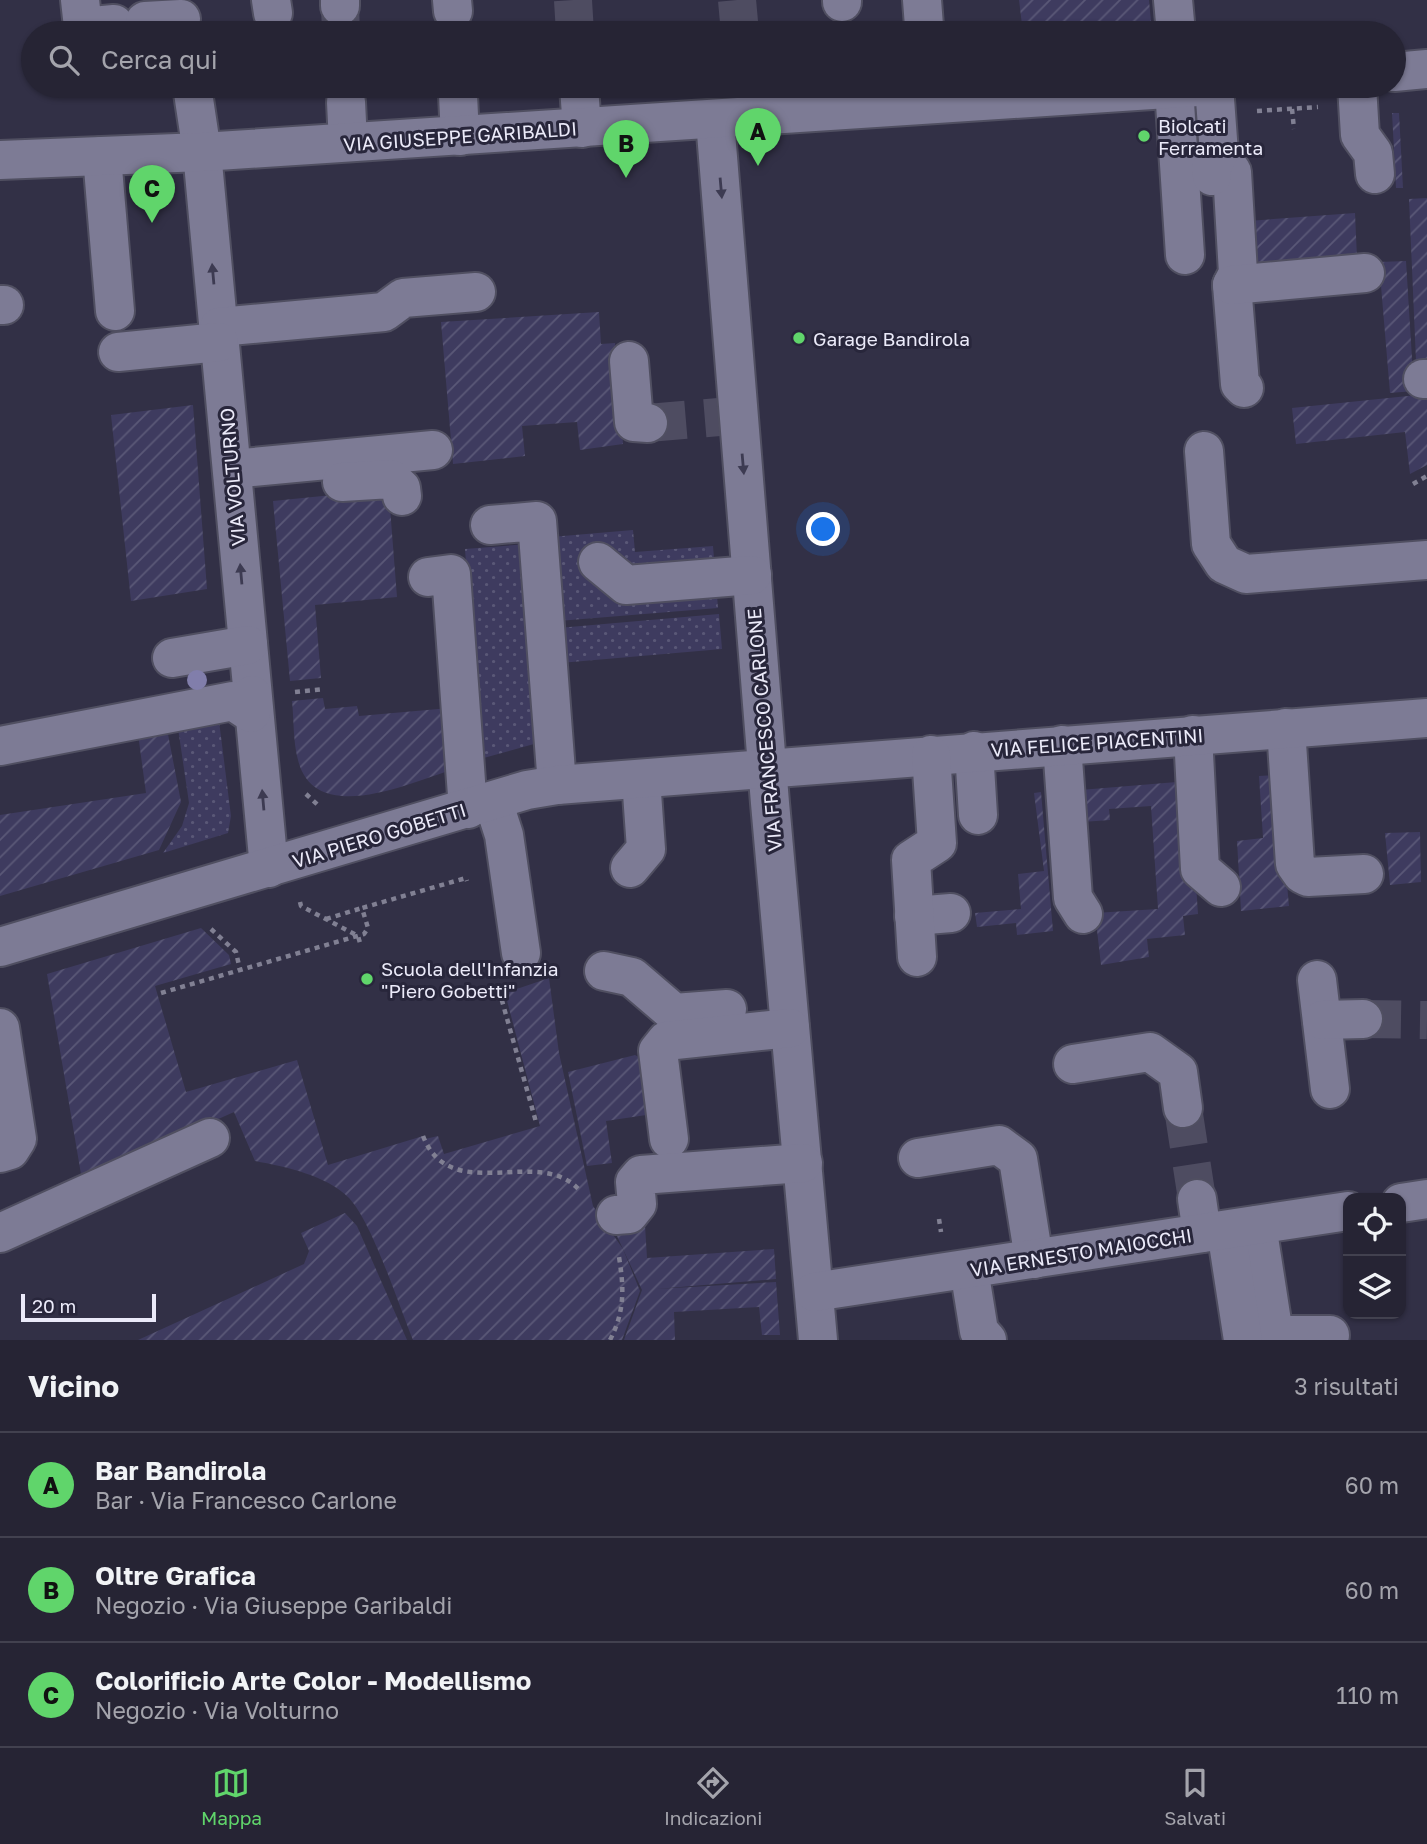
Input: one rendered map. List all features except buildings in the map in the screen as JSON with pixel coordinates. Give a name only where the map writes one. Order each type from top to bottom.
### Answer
[{"type":"street","points":[[79,0],[82,18],[86,21]]},
{"type":"street","points":[[1173,0],[1175,21]]},
{"type":"street","points":[[142,21],[161,19]]},
{"type":"street","points":[[1406,71],[1427,69]]},
{"type":"street","name":"VIA VOLTURNO","points":[[194,98],[202,152],[248,645],[271,694],[269,868]]},
{"type":"street","points":[[458,98],[460,136]]},
{"type":"street","points":[[580,98],[582,128]]},
{"type":"street","name":"VIA GIUSEPPE GARIBALDI","points":[[0,160],[202,152],[582,128],[734,108],[883,98]]},
{"type":"street","points":[[1194,98],[1211,264],[1240,384],[1244,388]]},
{"type":"street","points":[[1197,98],[1219,153],[1232,172],[1238,273],[1211,264]]},
{"type":"street","points":[[1358,98],[1360,135],[1373,153],[1374,173]]},
{"type":"street","points":[[346,102],[348,142]]},
{"type":"street","name":"VIA FRANCESCO CARLONE","points":[[734,108],[729,416],[752,575],[818,1340]]},
{"type":"street","points":[[102,156],[115,311]]},
{"type":"street","points":[[1211,264],[1364,274]]},
{"type":"street","points":[[118,352],[384,312],[402,299],[476,292]]},
{"type":"street","points":[[629,361],[634,422],[648,423]]},
{"type":"street","points":[[232,468],[433,450]]},
{"type":"street","points":[[1204,451],[1211,544],[1224,564],[1246,574],[1422,576]]},
{"type":"street","points":[[284,463],[301,485],[391,479],[401,488],[402,496]]},
{"type":"street","points":[[490,525],[537,521],[557,785]]},
{"type":"street","points":[[598,562],[626,585],[752,575]]},
{"type":"street","points":[[428,577],[451,574],[481,805],[504,835],[521,953]]},
{"type":"street","points":[[172,658],[248,645]]},
{"type":"street","points":[[0,746],[233,701],[251,713],[271,694]]},
{"type":"street","name":"VIA FELICE PIACENTINI","points":[[767,767],[1427,718]]},
{"type":"street","points":[[1286,728],[1295,864],[1302,874],[1308,877],[1364,874]]},
{"type":"street","points":[[1192,735],[1200,869],[1221,887]]},
{"type":"street","points":[[1062,745],[1073,898],[1083,915]]},
{"type":"street","points":[[974,751],[978,815]]},
{"type":"street","points":[[917,957],[933,914],[911,860],[937,843],[931,755]]},
{"type":"street","name":"VIA PIERO GOBETTI","points":[[0,947],[557,785],[767,767]]},
{"type":"street","points":[[630,868],[646,849],[641,779]]},
{"type":"street","points":[[604,971],[632,977],[674,1013],[790,1016]]},
{"type":"street","points":[[1317,980],[1331,1089]]},
{"type":"street","points":[[669,1139],[658,1051],[666,1041],[790,1016]]},
{"type":"street","points":[[1322,1020],[1363,1019]]},
{"type":"street","points":[[0,1028],[17,1139],[10,1150],[0,1153]]},
{"type":"street","points":[[1073,1064],[1150,1052],[1178,1072],[1183,1108]]},
{"type":"street","points":[[0,1233],[210,1138]]},
{"type":"street","points":[[918,1158],[999,1145],[1018,1159],[1034,1259]]},
{"type":"street","points":[[606,1222],[629,1214],[637,1205],[635,1182],[641,1175],[803,1163]]},
{"type":"street","points":[[1406,1202],[1427,1199]]},
{"type":"street","name":"VIA ERNESTO MAIOCCHI","points":[[814,1292],[1034,1259],[1220,1222],[1343,1211]]},
{"type":"street","points":[[1220,1222],[1273,1328],[1282,1335],[1330,1335]]},
{"type":"street","points":[[1220,1222],[1243,1340]]},
{"type":"street","points":[[969,1269],[979,1331],[987,1340]]},
{"type":"path","points":[[1292,109],[1294,129]]},
{"type":"path","points":[[1413,484],[1427,476]]},
{"type":"path","points":[[271,694],[324,689]]},
{"type":"path","points":[[326,919],[466,878],[470,890]]},
{"type":"path","points":[[299,897],[301,906],[358,936],[360,943]]},
{"type":"path","points":[[161,993],[358,936],[368,928],[362,908]]},
{"type":"path","points":[[210,924],[212,930],[236,952],[240,970]]},
{"type":"path","points":[[498,986],[536,1122]]},
{"type":"path","points":[[424,1136],[429,1153],[438,1162],[457,1170],[541,1172],[569,1179],[606,1222],[624,1287],[620,1321],[610,1340]]},
{"type":"shaded area","points":[[1019,0],[1149,0],[1151,21],[1022,21]]},
{"type":"shaded area","points":[[1392,113],[1399,113],[1403,188],[1396,188]]},
{"type":"shaded area","points":[[1427,198],[1427,361],[1416,361],[1409,199]]},
{"type":"shaded area","points":[[1355,213],[1357,258],[1251,266],[1248,221]]},
{"type":"shaded area","points":[[1406,261],[1414,391],[1390,393],[1379,262]]},
{"type":"shaded area","points":[[599,312],[601,344],[615,343],[623,444],[580,450],[577,422],[522,426],[525,456],[453,464],[441,322]]},
{"type":"shaded area","points":[[1427,394],[1427,465],[1410,474],[1405,432],[1296,444],[1292,408]]},
{"type":"shaded area","points":[[193,405],[207,589],[131,601],[111,415]]},
{"type":"shaded area","points":[[382,490],[389,495],[397,597],[315,605],[321,678],[290,681],[273,501]]},
{"type":"shaded area","points":[[633,530],[635,552],[713,546],[718,608],[558,621],[551,537]]},
{"type":"shaded area","points":[[528,544],[539,688],[529,689],[534,744],[480,759],[465,549]]},
{"type":"shaded area","points":[[719,614],[722,649],[560,663],[558,628]]},
{"type":"shaded area","points":[[323,698],[325,709],[357,706],[359,716],[450,708],[454,769],[367,795],[344,796],[324,792],[308,780],[298,760],[292,701]]},
{"type":"shaded area","points":[[219,721],[231,816],[228,833],[163,853],[182,826],[189,803],[178,728]]},
{"type":"shaded area","points":[[167,729],[181,802],[159,850],[0,896],[0,815],[146,793],[138,734]]},
{"type":"shaded area","points":[[1277,775],[1289,906],[1241,911],[1237,841],[1263,838],[1259,776]]},
{"type":"shaded area","points":[[1189,781],[1198,914],[1183,916],[1185,935],[1147,939],[1149,957],[1101,965],[1095,913],[1158,909],[1151,806],[1109,809],[1110,820],[1082,822],[1080,790]]},
{"type":"shaded area","points":[[1041,792],[1053,931],[1017,935],[1016,923],[977,927],[975,913],[1021,909],[1018,874],[1044,871],[1034,793]]},
{"type":"shaded area","points":[[1420,832],[1421,882],[1390,885],[1385,833]]},
{"type":"shaded area","points":[[201,928],[229,955],[231,964],[155,986],[186,1092],[297,1060],[328,1165],[423,1136],[425,1139],[438,1136],[444,1154],[540,1126],[505,993],[549,978],[559,1053],[593,1206],[623,1249],[640,1291],[622,1340],[413,1340],[376,1245],[349,1198],[329,1183],[317,1178],[255,1161],[234,1112],[82,1180],[47,974]]},
{"type":"shaded area","points":[[635,1055],[644,1060],[653,1114],[606,1121],[612,1163],[587,1166],[568,1072]]},
{"type":"shaded area","points":[[345,1213],[357,1226],[407,1340],[138,1340],[304,1264],[309,1251],[301,1233]]},
{"type":"shaded area","points":[[636,1225],[645,1225],[647,1258],[774,1249],[776,1279],[656,1289],[776,1282],[780,1335],[762,1335],[759,1307],[674,1312],[675,1340],[624,1340],[642,1290],[616,1234],[637,1233]]},
{"type":"tunnel","points":[[573,0],[574,21]]},
{"type":"tunnel","points":[[737,0],[739,21]]},
{"type":"tunnel","points":[[340,6],[341,21]]},
{"type":"tunnel","points":[[648,423],[719,417]]},
{"type":"tunnel","points":[[1363,1019],[1427,1020]]},
{"type":"tunnel","points":[[1183,1108],[1197,1199]]},
{"type":"place","name":"Biolcati Ferramenta","points":[[1144,136]]},
{"type":"place","name":"Bar Bandirola","points":[[758,166]]},
{"type":"place","name":"Oltre Grafica","points":[[626,178]]},
{"type":"place","name":"Colorificio Arte Color - Modellismo","points":[[152,223]]},
{"type":"place","name":"Garage Bandirola","points":[[799,338]]},
{"type":"place","name":"Scuola dell'Infanzia \"Piero Gobetti\"","points":[[367,979]]}]
